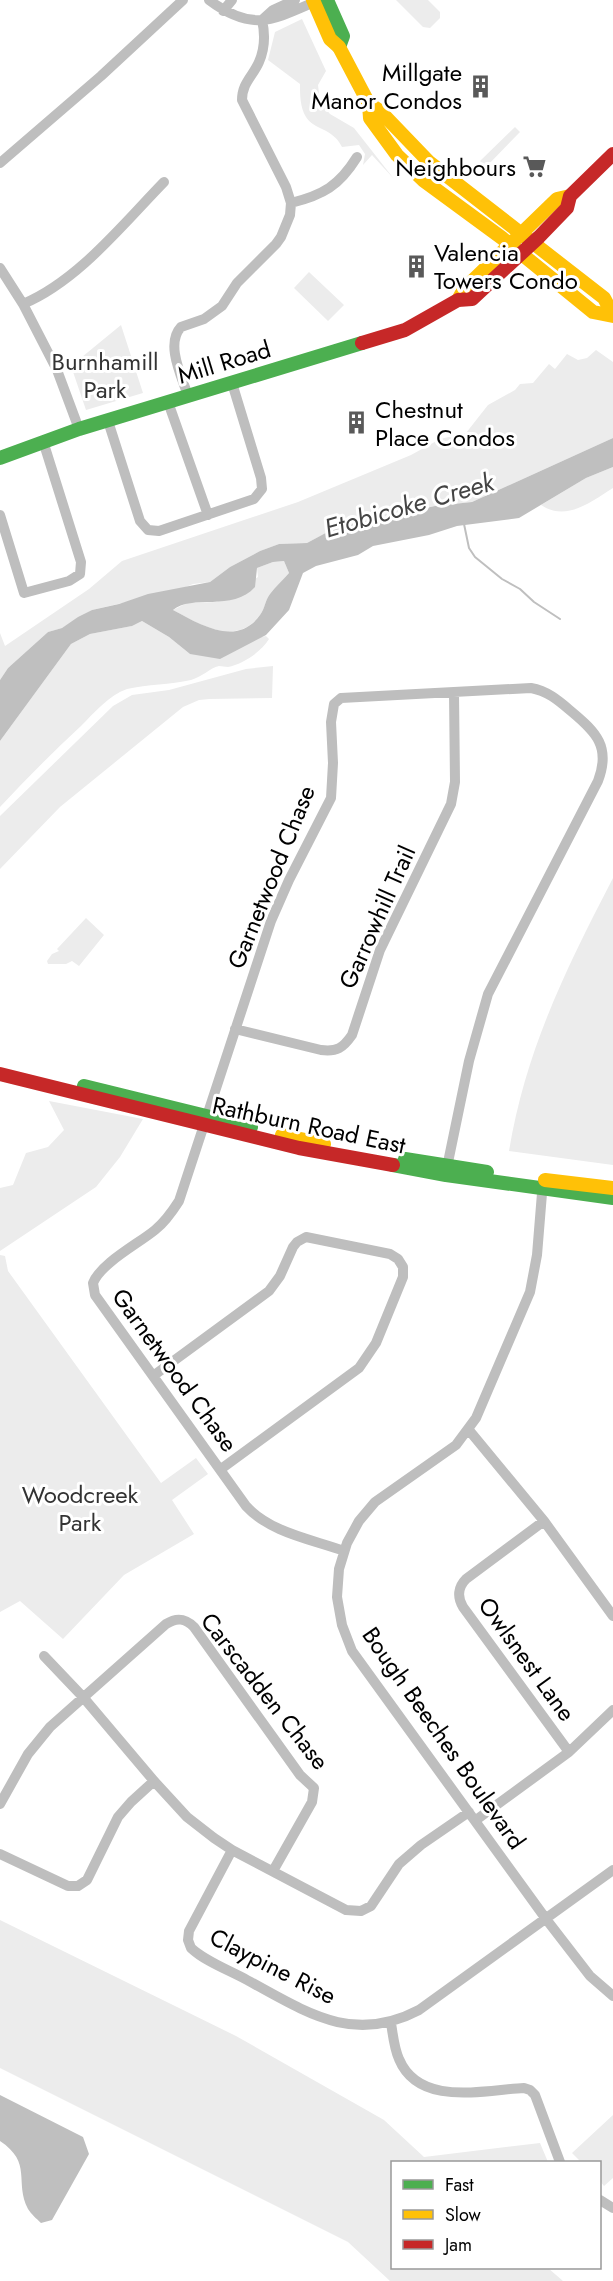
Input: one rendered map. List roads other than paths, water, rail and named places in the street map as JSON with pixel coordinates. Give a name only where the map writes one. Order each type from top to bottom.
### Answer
[{"type":"street","points":[[0,163],[101,76],[183,0]]},
{"type":"street","points":[[209,0],[223,11],[247,20],[278,19],[318,1],[330,39],[339,47],[369,104],[370,118],[397,155],[423,180],[510,244],[593,312],[613,316]]},
{"type":"street","points":[[223,11],[232,0]]},
{"type":"street","points":[[262,20],[273,10],[295,0]]},
{"type":"street","points":[[188,396],[175,348],[178,331],[181,327],[213,314],[222,306],[237,283],[281,237],[290,215],[291,203],[242,100],[243,87],[259,62],[264,44],[262,20]]},
{"type":"street","points":[[369,104],[380,111],[429,162],[604,298],[613,316]]},
{"type":"street","name":"Mill Road","points":[[0,458],[79,429],[405,330],[458,300],[472,299],[534,243],[567,208],[570,196],[613,153]]},
{"type":"street","points":[[291,203],[314,197],[333,186],[348,172],[357,158]]},
{"type":"street","points":[[23,304],[36,298],[77,270],[164,182]]},
{"type":"street","name":"Mill Road","points":[[458,300],[464,289],[557,199],[570,196]]},
{"type":"street","points":[[0,268],[23,304],[57,370],[79,429]]},
{"type":"street","points":[[108,421],[140,521],[148,530],[159,531],[254,499],[262,489],[261,478],[232,383]]},
{"type":"street","points":[[168,402],[208,515]]},
{"type":"street","points":[[0,515],[24,593],[69,581],[80,573],[81,562],[43,441]]},
{"type":"street","name":"Garnetwood Chase","points":[[344,1551],[265,1523],[246,1506],[95,1295],[93,1283],[102,1270],[156,1230],[179,1201],[272,921],[289,880],[330,798],[333,763],[331,722],[334,704],[341,698],[522,688],[548,693],[591,728],[598,739],[603,764],[598,781],[488,994],[469,1061],[446,1171]]},
{"type":"street","name":"Garrowhill Trail","points":[[235,1029],[333,1052],[344,1047],[352,1035],[380,950],[451,804],[455,782],[454,693]]},
{"type":"street","name":"Rathburn Road East","points":[[0,1065],[299,1148],[542,1184],[613,1198]]},
{"type":"street","name":"Rathburn Road East","points":[[0,1074],[206,1121]]},
{"type":"street","name":"Rathburn Road East","points":[[542,1184],[613,1188]]},
{"type":"street","name":"Bough Beeches Boulevard","points":[[542,1184],[537,1255],[530,1292],[476,1418],[456,1445],[375,1502],[359,1521],[344,1551],[337,1597],[348,1642],[546,1919],[590,1976],[613,1996]]},
{"type":"street","points":[[153,1376],[263,1296],[277,1281],[292,1247],[303,1238],[315,1238],[390,1254],[400,1262],[404,1271],[401,1282],[376,1343],[359,1368],[221,1469]]},
{"type":"street","points":[[468,1429],[544,1521],[613,1616]]},
{"type":"street","name":"Owlsnest Lane","points":[[544,1521],[466,1579],[461,1585],[459,1595],[463,1607],[569,1752]]},
{"type":"street","name":"Carscadden Chase","points":[[83,1697],[166,1624],[181,1619],[191,1624],[300,1775],[314,1788],[312,1802],[273,1871]]},
{"type":"street","points":[[44,1656],[83,1697],[154,1781],[187,1816],[214,1838],[342,1909],[361,1911],[368,1909],[376,1901],[399,1864],[421,1845],[472,1816],[569,1752],[613,1710]]},
{"type":"street","points":[[0,1804],[18,1769],[33,1747],[50,1727],[83,1697]]},
{"type":"street","points":[[0,1854],[68,1886],[78,1886],[87,1880],[118,1817],[154,1781]]},
{"type":"street","name":"Claypine Rise","points":[[232,1850],[189,1930],[188,1940],[192,1949],[315,2015],[345,2024],[360,2025],[391,2023],[432,2001],[613,1869]]},
{"type":"street","points":[[391,2023],[401,2064],[412,2078],[426,2088],[446,2092],[524,2088],[530,2090],[535,2095],[559,2161]]},
{"type":"waterway","points":[[464,524],[469,548],[475,557],[502,579],[520,589],[534,602],[560,619]]},
{"type":"place","name":"Millgate Manor Condos","points":[[480,86]]},
{"type":"place","name":"Neighbours","points":[[534,167]]},
{"type":"place","name":"Valencia Towers Condo","points":[[416,266]]},
{"type":"place","name":"Chestnut Place Condos","points":[[357,423]]},
{"type":"park label","name":"Burnhamill Park","points":[[105,375]]},
{"type":"park label","name":"Woodcreek Park","points":[[80,1508]]},
{"type":"water label","name":"Etobicoke Creek","points":[[409,505]]}]
